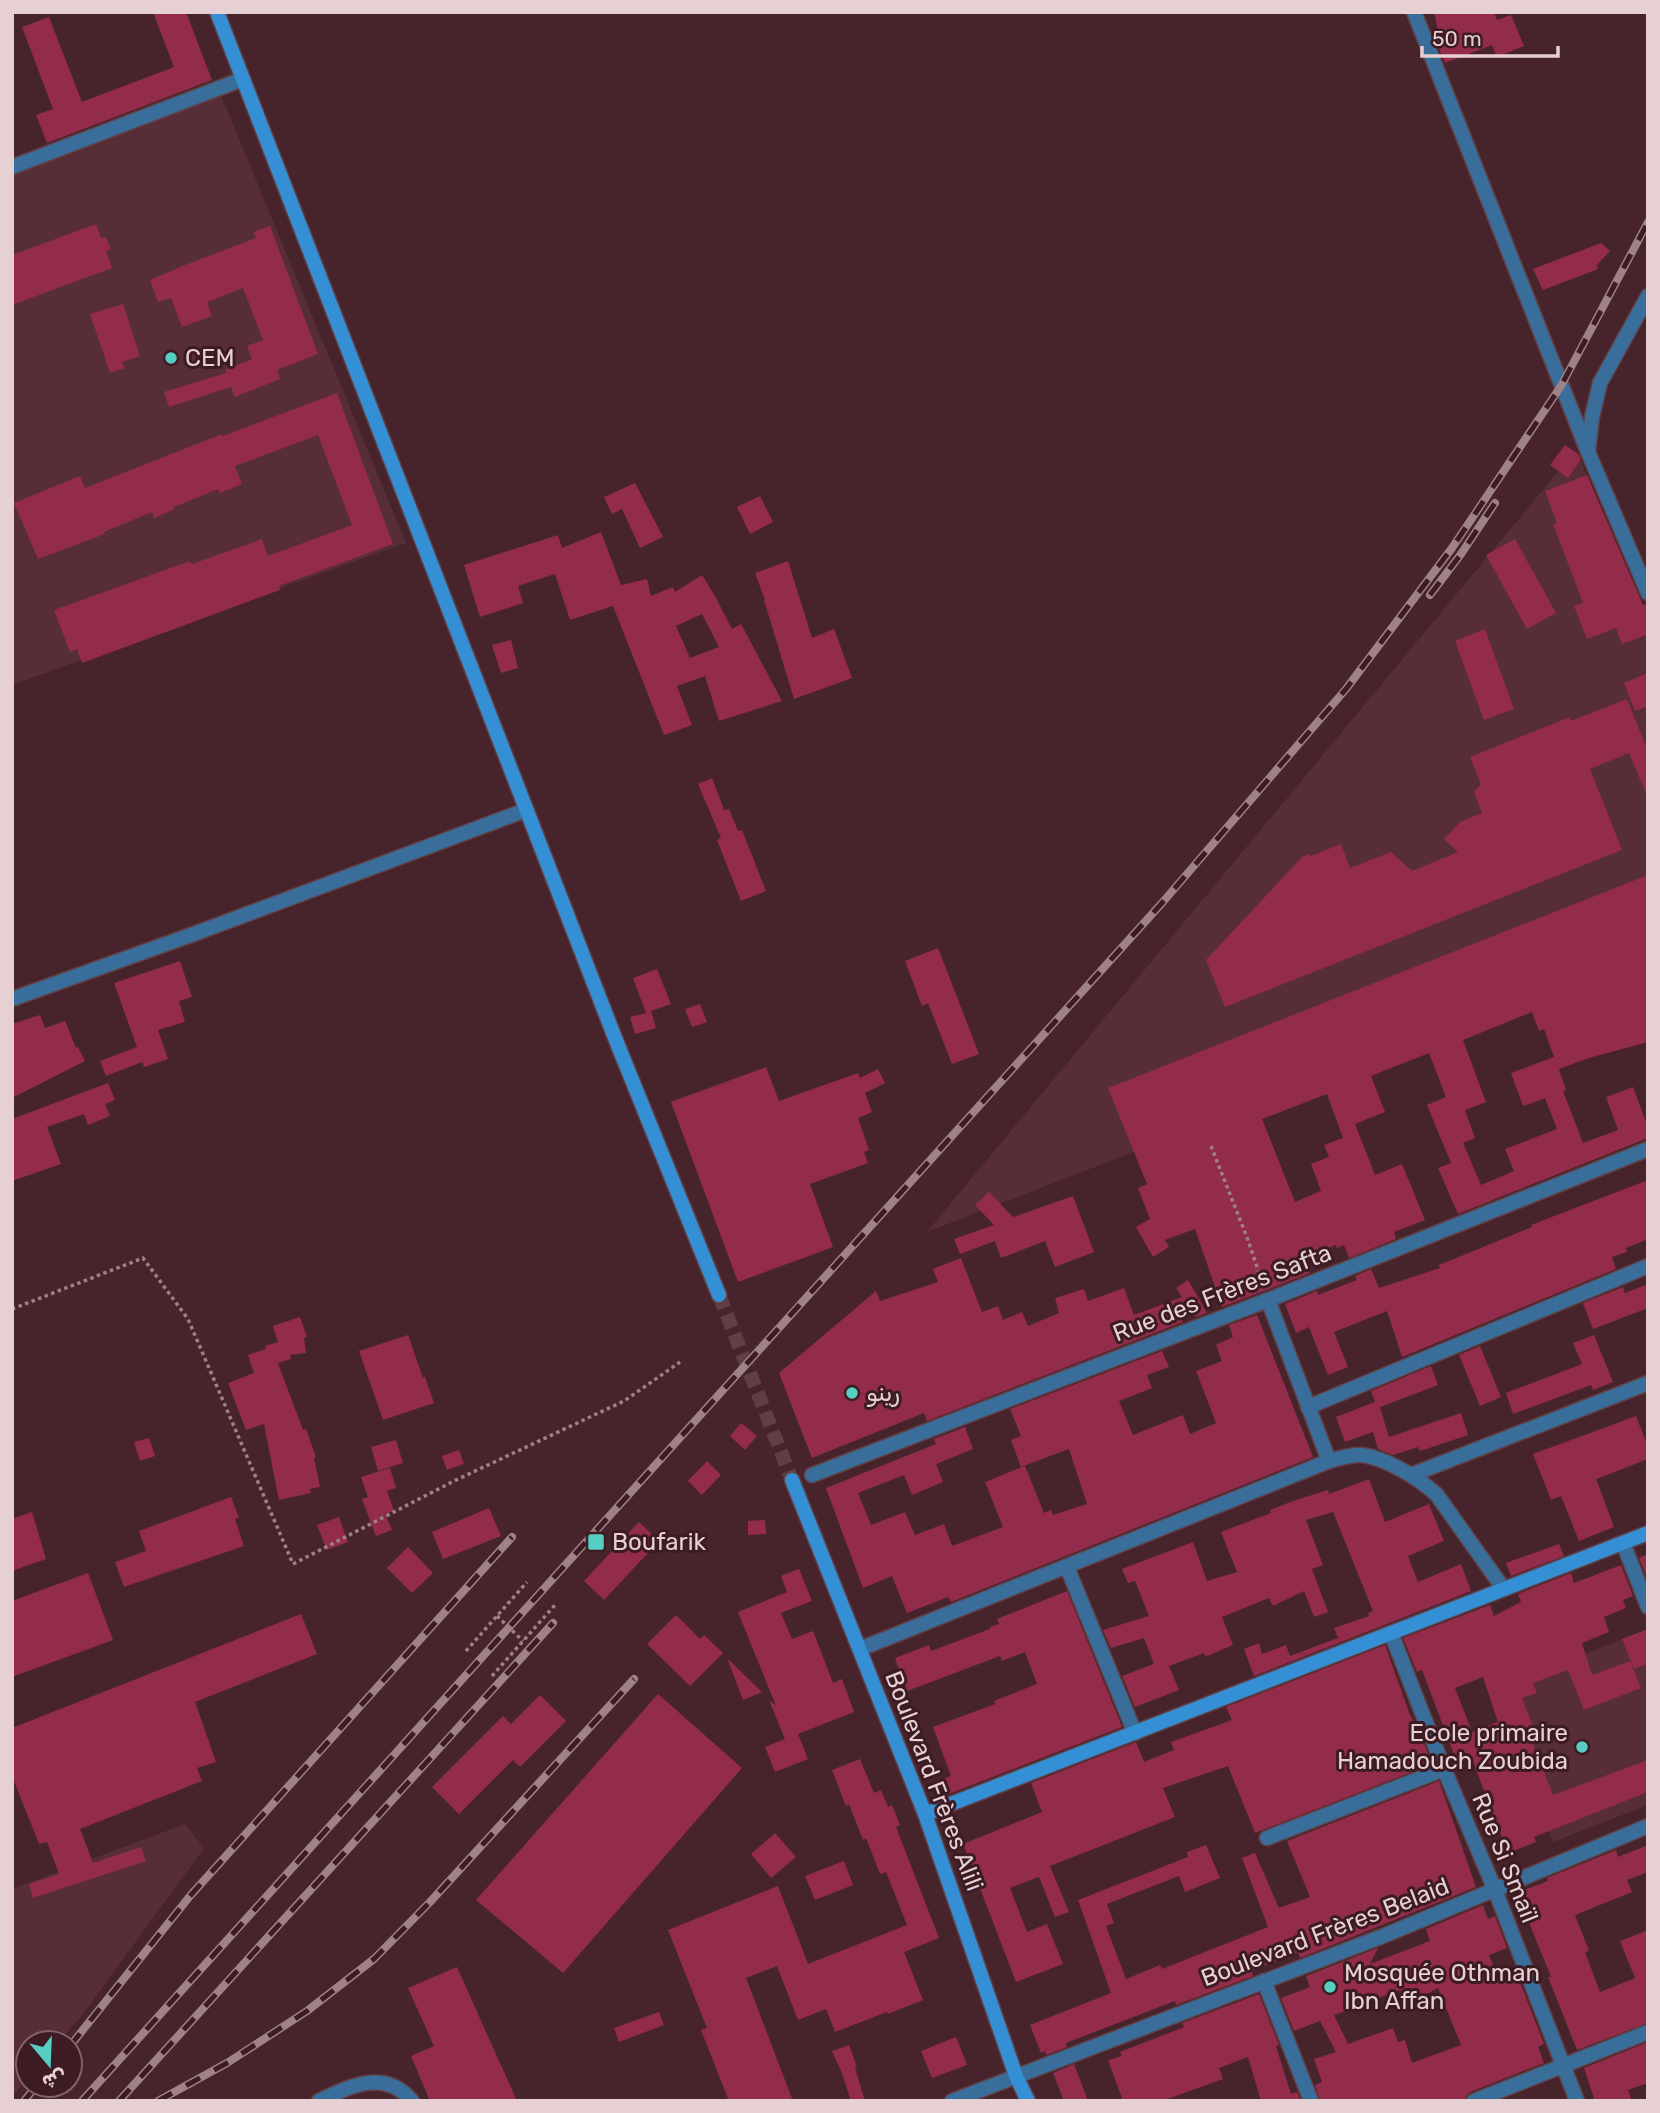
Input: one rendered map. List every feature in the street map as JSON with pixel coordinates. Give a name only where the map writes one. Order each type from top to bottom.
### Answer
[{"type":"main road","points":[[217,12],[615,1038],[719,1295]]},
{"type":"main road","name":"Boulevard Frères Alili","points":[[792,1480],[925,1814],[1016,2076],[1028,2101]]},
{"type":"main road","points":[[925,1814],[1648,1534]]},
{"type":"street","points":[[1414,12],[1588,452],[1648,593]]},
{"type":"street","points":[[12,167],[243,79]]},
{"type":"street","points":[[1588,452],[1600,383],[1648,296]]},
{"type":"street","points":[[12,999],[526,810]]},
{"type":"street","name":"Rue des Frères Safta","points":[[811,1475],[1268,1300],[1648,1149]]},
{"type":"street","points":[[1308,1407],[1648,1266]]},
{"type":"street","points":[[1268,1300],[1329,1461]]},
{"type":"street","points":[[1411,1475],[1648,1383]]},
{"type":"street","points":[[860,1649],[1329,1461],[1353,1455],[1365,1455],[1425,1483],[1437,1495],[1503,1588]]},
{"type":"street","points":[[1623,1543],[1648,1606]]},
{"type":"street","points":[[1067,1567],[1135,1733]]},
{"type":"street","name":"Rue Si Smaïl","points":[[1391,1633],[1577,2101]]},
{"type":"street","points":[[1267,1838],[1444,1769]]},
{"type":"street","name":"Boulevard Frères Belaid","points":[[952,2101],[1383,1936],[1648,1826]]},
{"type":"street","points":[[1264,1981],[1311,2101]]},
{"type":"street","points":[[1474,2101],[1648,2032]]},
{"type":"street","points":[[319,2101],[354,2084],[382,2082],[397,2087],[412,2101]]},
{"type":"path","points":[[1211,1146],[1268,1300]]},
{"type":"path","points":[[12,1308],[143,1258],[188,1320],[293,1564],[454,1481],[624,1401],[680,1362]]},
{"type":"path","points":[[466,1651],[527,1582]]},
{"type":"path","points":[[492,1676],[555,1605]]},
{"type":"path","points":[[496,1616],[523,1641]]},
{"type":"shaded area","name":"CEM","points":[[221,95],[406,543],[12,685],[12,174]]},
{"type":"shaded area","points":[[1576,450],[1648,624],[1648,953],[927,1232]]},
{"type":"shaded area","name":"Ecole primaire Hamadouch Zoubida","points":[[1644,1631],[1648,1640],[1648,1805],[1553,1842],[1494,1689]]},
{"type":"shaded area","points":[[185,1824],[204,1848],[70,2029],[14,2029],[12,2097],[12,1889]]},
{"type":"building","points":[[153,12],[186,12],[212,80],[47,143],[36,115],[53,109],[22,27],[49,17],[82,102],[174,67]]},
{"type":"building","points":[[1434,12],[1494,12],[1497,20],[1511,15],[1524,46],[1497,57],[1492,45],[1445,63],[1433,34],[1438,31]]},
{"type":"building","points":[[96,224],[101,238],[106,237],[111,249],[106,251],[112,268],[12,305],[12,255]]},
{"type":"building","points":[[270,226],[318,354],[277,370],[280,379],[235,397],[231,387],[169,407],[164,392],[226,373],[225,370],[252,359],[247,346],[263,340],[243,288],[207,302],[212,316],[182,327],[171,298],[158,302],[150,280],[256,238],[253,232]]},
{"type":"building","points":[[1601,243],[1610,251],[1597,265],[1598,269],[1543,290],[1533,269]]},
{"type":"building","points":[[123,304],[140,356],[122,362],[125,368],[110,373],[90,314]]},
{"type":"building","points":[[337,393],[393,544],[279,586],[280,590],[82,663],[77,649],[70,652],[54,610],[190,561],[192,564],[262,539],[268,556],[352,525],[318,435],[235,466],[242,484],[220,493],[218,489],[154,518],[152,512],[104,532],[105,534],[38,559],[14,503],[80,476],[85,488],[222,434],[223,436]]},
{"type":"building","points":[[1565,445],[1581,459],[1568,478],[1550,465]]},
{"type":"building","points":[[1587,475],[1643,605],[1648,603],[1648,634],[1622,644],[1616,628],[1587,639],[1574,606],[1583,603],[1553,524],[1557,523],[1545,491]]},
{"type":"building","points":[[635,483],[663,537],[640,548],[622,509],[612,514],[604,497]]},
{"type":"building","points":[[760,496],[773,522],[750,534],[737,507]]},
{"type":"building","points":[[601,532],[621,585],[647,579],[651,596],[673,587],[675,592],[702,575],[732,629],[741,624],[782,701],[719,721],[705,676],[677,686],[692,725],[664,735],[613,606],[570,620],[555,574],[518,586],[523,603],[480,617],[464,565],[558,535],[562,548]],"holes":[[[702,614],[719,647],[690,658],[676,626]]]},
{"type":"building","points":[[1515,539],[1556,613],[1527,629],[1486,555]]},
{"type":"building","points":[[788,561],[812,638],[834,629],[852,678],[794,699],[755,573]]},
{"type":"building","points":[[1485,629],[1514,709],[1484,720],[1455,641]]},
{"type":"building","points":[[511,640],[518,668],[501,673],[492,645]]},
{"type":"building","points":[[1648,673],[1648,706],[1635,711],[1624,683]]},
{"type":"building","points":[[1627,699],[1648,751],[1648,798],[1629,753],[1590,769],[1622,850],[1225,1007],[1206,960],[1302,857],[1341,844],[1350,868],[1391,852],[1412,871],[1458,852],[1444,839],[1460,822],[1482,813],[1474,792],[1481,784],[1470,757],[1570,717],[1571,721]]},
{"type":"building","points":[[712,778],[724,810],[729,809],[738,831],[742,830],[766,891],[741,901],[717,840],[721,838],[698,784]]},
{"type":"building","points":[[1648,875],[1648,1042],[1559,1069],[1566,1090],[1563,1091],[1583,1143],[1618,1130],[1606,1097],[1633,1087],[1648,1128],[1648,1138],[1458,1214],[1438,1168],[1451,1163],[1427,1105],[1446,1097],[1429,1053],[1371,1076],[1385,1112],[1355,1124],[1375,1175],[1402,1164],[1425,1220],[1394,1232],[1396,1239],[1349,1258],[1344,1245],[1337,1248],[1336,1245],[1304,1258],[1310,1273],[1222,1307],[1195,1229],[1165,1240],[1169,1247],[1153,1257],[1136,1227],[1150,1219],[1138,1188],[1147,1184],[1108,1088]],"holes":[[[1532,1012],[1539,1031],[1544,1029],[1554,1057],[1511,1073],[1523,1106],[1545,1098],[1557,1129],[1505,1149],[1514,1171],[1481,1185],[1463,1143],[1475,1138],[1465,1110],[1486,1102],[1463,1040]],[[1327,1094],[1343,1138],[1324,1145],[1329,1157],[1311,1164],[1321,1191],[1295,1202],[1262,1119]]]},
{"type":"building","points":[[938,948],[979,1054],[952,1064],[928,1003],[922,1006],[905,961]]},
{"type":"building","points":[[180,961],[192,997],[179,1001],[185,1022],[158,1030],[168,1059],[144,1067],[142,1062],[106,1076],[100,1061],[137,1047],[114,983]]},
{"type":"building","points":[[657,969],[671,1004],[651,1011],[656,1028],[635,1034],[630,1017],[646,1013],[633,978]]},
{"type":"building","points":[[700,1004],[707,1022],[692,1027],[685,1009]]},
{"type":"building","points":[[40,1015],[45,1028],[65,1021],[76,1048],[78,1047],[85,1061],[12,1098],[12,1024]]},
{"type":"building","points":[[766,1067],[779,1101],[858,1073],[860,1078],[878,1069],[885,1083],[865,1093],[872,1112],[858,1118],[869,1150],[864,1152],[868,1163],[810,1184],[833,1247],[738,1282],[671,1102]]},
{"type":"building","points":[[108,1083],[115,1100],[105,1104],[110,1116],[88,1125],[84,1114],[47,1127],[61,1164],[12,1181],[12,1119]]},
{"type":"building","points":[[1648,1180],[1648,1239],[1626,1248],[1627,1252],[1612,1257],[1616,1269],[1402,1357],[1387,1311],[1334,1332],[1348,1367],[1328,1375],[1309,1327],[1296,1333],[1285,1304],[1317,1291],[1318,1295],[1357,1280],[1355,1276],[1371,1269],[1379,1288],[1440,1268],[1439,1265],[1532,1227],[1531,1225]]},
{"type":"building","points":[[989,1192],[1013,1217],[1073,1196],[1094,1252],[1055,1267],[1045,1241],[1001,1258],[995,1241],[960,1254],[954,1239],[994,1225],[975,1205]]},
{"type":"building","points":[[961,1258],[982,1312],[998,1306],[1003,1320],[1022,1312],[1028,1326],[1059,1313],[1055,1298],[1084,1289],[1088,1301],[1124,1288],[1134,1315],[1182,1297],[1176,1288],[1188,1280],[1207,1313],[1196,1317],[1191,1310],[1180,1314],[1183,1322],[927,1421],[924,1413],[812,1458],[779,1373],[876,1291],[880,1301],[938,1282],[933,1269]]},
{"type":"building","points":[[1648,1284],[1648,1308],[1593,1329],[1583,1303],[1623,1287],[1625,1293]]},
{"type":"building","points":[[1257,1315],[1313,1457],[951,1602],[948,1597],[907,1613],[892,1576],[863,1588],[826,1488],[936,1444],[934,1439],[965,1427],[973,1449],[936,1464],[943,1482],[912,1495],[904,1475],[858,1493],[871,1525],[905,1512],[915,1535],[944,1524],[952,1546],[1003,1527],[985,1482],[1025,1466],[1044,1513],[1051,1510],[1053,1515],[1087,1504],[1069,1449],[1021,1467],[1011,1440],[1021,1436],[1010,1409],[1162,1351],[1169,1367],[1147,1375],[1152,1388],[1119,1401],[1133,1435],[1183,1415],[1190,1434],[1216,1423],[1196,1371],[1222,1361],[1216,1345],[1233,1337],[1229,1325]]},
{"type":"building","points":[[300,1317],[307,1337],[304,1338],[306,1353],[290,1355],[291,1359],[278,1363],[316,1457],[314,1458],[320,1487],[310,1489],[311,1493],[279,1500],[264,1424],[246,1430],[228,1383],[254,1373],[248,1355],[278,1342],[273,1326]]},
{"type":"building","points":[[408,1335],[434,1403],[383,1420],[359,1351]]},
{"type":"building","points":[[1594,1335],[1613,1382],[1593,1390],[1591,1385],[1513,1414],[1506,1393],[1582,1364],[1573,1343]]},
{"type":"building","points":[[1480,1346],[1501,1397],[1480,1406],[1459,1355]]},
{"type":"building","points":[[1431,1366],[1438,1385],[1380,1407],[1389,1437],[1461,1413],[1468,1435],[1420,1451],[1418,1447],[1393,1455],[1378,1449],[1373,1432],[1345,1442],[1336,1417],[1375,1402],[1371,1391]]},
{"type":"building","points":[[1636,1416],[1648,1447],[1648,1459],[1596,1479],[1614,1527],[1579,1541],[1561,1496],[1551,1500],[1533,1454]]},
{"type":"building","points":[[741,1423],[757,1436],[745,1450],[730,1436]]},
{"type":"building","points":[[149,1438],[155,1456],[140,1461],[134,1442]]},
{"type":"building","points":[[396,1440],[403,1463],[378,1471],[371,1447]]},
{"type":"building","points":[[459,1450],[464,1464],[447,1470],[442,1456]]},
{"type":"building","points":[[707,1461],[721,1475],[702,1495],[688,1481]]},
{"type":"building","points":[[390,1468],[396,1488],[387,1491],[394,1511],[385,1514],[392,1530],[376,1536],[362,1499],[368,1497],[361,1477]]},
{"type":"building","points":[[1369,1479],[1385,1522],[1429,1504],[1444,1541],[1408,1556],[1418,1582],[1461,1564],[1471,1591],[1254,1676],[1244,1649],[1259,1643],[1262,1654],[1286,1645],[1290,1656],[1338,1638],[1334,1628],[1369,1616],[1368,1613],[1373,1611],[1333,1512],[1306,1520],[1323,1565],[1312,1569],[1328,1612],[1314,1617],[1304,1591],[1273,1606],[1269,1598],[1222,1617],[1233,1645],[1205,1657],[1204,1653],[1169,1666],[1179,1690],[1135,1707],[1122,1676],[1154,1664],[1144,1638],[1111,1648],[1103,1630],[1149,1616],[1135,1581],[1128,1583],[1122,1569],[1193,1542],[1207,1581],[1237,1572],[1221,1532],[1271,1513],[1270,1510],[1293,1501],[1328,1490],[1329,1494]]},
{"type":"building","points":[[231,1497],[239,1518],[235,1519],[244,1546],[124,1587],[115,1562],[146,1551],[139,1531]]},
{"type":"building","points":[[489,1508],[501,1536],[443,1559],[432,1532]]},
{"type":"building","points":[[32,1512],[46,1559],[12,1571],[12,1519]]},
{"type":"building","points":[[339,1517],[348,1542],[327,1550],[317,1525]]},
{"type":"building","points":[[765,1520],[766,1534],[748,1535],[748,1521]]},
{"type":"building","points":[[639,1522],[659,1541],[604,1600],[584,1581]]},
{"type":"building","points":[[1559,1544],[1564,1556],[1511,1576],[1506,1563]]},
{"type":"building","points":[[408,1547],[433,1573],[412,1593],[387,1568]]},
{"type":"building","points":[[1648,1554],[1648,1580],[1639,1558]]},
{"type":"building","points":[[1621,1565],[1633,1596],[1623,1600],[1626,1608],[1604,1617],[1609,1632],[1582,1643],[1592,1675],[1630,1661],[1641,1688],[1584,1710],[1568,1670],[1533,1683],[1537,1693],[1522,1698],[1534,1729],[1528,1731],[1553,1795],[1648,1760],[1648,1792],[1534,1837],[1536,1842],[1508,1853],[1472,1759],[1458,1765],[1422,1670],[1417,1672],[1403,1638],[1490,1605],[1494,1616],[1521,1602],[1518,1594],[1571,1573],[1574,1583]],"holes":[[[1483,1677],[1498,1722],[1472,1732],[1455,1688]]]},
{"type":"building","points":[[799,1569],[812,1601],[781,1613],[792,1639],[813,1631],[833,1683],[842,1679],[854,1712],[798,1734],[808,1759],[775,1772],[765,1747],[785,1739],[769,1700],[776,1706],[738,1612],[787,1592],[781,1576]]},
{"type":"building","points":[[88,1573],[113,1640],[12,1677],[12,1601]]},
{"type":"building","points":[[1067,1591],[1122,1727],[941,1797],[935,1782],[951,1776],[933,1727],[995,1704],[994,1701],[1037,1684],[1025,1652],[1002,1661],[1000,1656],[907,1691],[895,1658],[929,1645],[931,1651],[990,1629],[999,1624],[997,1619]]},
{"type":"building","points":[[301,1614],[317,1654],[195,1702],[216,1762],[197,1768],[202,1781],[80,1829],[93,1863],[141,1847],[146,1861],[33,1898],[29,1884],[59,1874],[47,1842],[39,1844],[12,1776],[12,1728]]},
{"type":"building","points":[[676,1615],[700,1639],[704,1635],[723,1653],[690,1686],[647,1644]]},
{"type":"building","points":[[1648,1629],[1648,1664],[1634,1669],[1622,1639]]},
{"type":"building","points":[[1385,1645],[1410,1715],[1432,1764],[1255,1833],[1228,1766],[1163,1788],[1175,1817],[1050,1866],[1069,1912],[1055,1917],[1039,1877],[1010,1888],[1027,1932],[1047,1924],[1063,1964],[1016,1982],[963,1844],[1042,1812],[1031,1783],[1136,1742],[1144,1762],[1174,1750],[1171,1742],[1232,1720],[1226,1707]]},
{"type":"building","points":[[727,1658],[762,1692],[743,1700]]},
{"type":"building","points":[[658,1694],[742,1768],[563,1973],[476,1900]]},
{"type":"building","points":[[540,1695],[566,1721],[520,1767],[513,1760],[459,1814],[432,1787],[503,1716],[511,1724]]},
{"type":"building","points":[[860,1759],[874,1793],[881,1790],[888,1807],[892,1805],[900,1825],[896,1827],[939,1938],[904,1952],[923,2000],[835,2032],[826,2009],[798,2020],[777,1966],[746,1978],[793,2101],[729,2101],[701,2030],[707,2028],[668,1930],[778,1886],[808,1964],[907,1925],[886,1872],[880,1874],[849,1804],[846,1806],[832,1770]]},
{"type":"building","points":[[1439,1781],[1476,1887],[1300,1958],[1298,1952],[1251,1971],[1253,1976],[1176,2005],[1175,2001],[1066,2043],[1067,2047],[1046,2055],[1045,2051],[1041,2053],[1030,2025],[1111,1993],[1078,1900],[1188,1857],[1187,1852],[1206,1845],[1220,1878],[1185,1892],[1179,1876],[1107,1904],[1114,1923],[1106,1926],[1126,1979],[1160,1965],[1162,1969],[1268,1927],[1242,1858],[1255,1853],[1279,1908],[1310,1897],[1287,1841]]},
{"type":"building","points":[[775,1833],[796,1857],[771,1878],[751,1854]]},
{"type":"building","points":[[1648,1845],[1648,1872],[1627,1880],[1632,1892],[1575,1915],[1589,1951],[1585,1952],[1600,1992],[1635,1978],[1620,1941],[1648,1930],[1648,2023],[1577,2050],[1517,1893],[1616,1850],[1618,1857]]},
{"type":"building","points":[[844,1861],[853,1885],[815,1900],[805,1876]]},
{"type":"building","points":[[1483,1905],[1488,1919],[1495,1916],[1507,1948],[1489,1955],[1501,1984],[1518,1977],[1544,2044],[1538,2047],[1544,2063],[1470,2092],[1465,2101],[1320,2101],[1315,2085],[1322,2082],[1314,2059],[1336,2052],[1320,2021],[1294,2031],[1281,1998],[1310,1987],[1306,1976],[1378,1948],[1370,1964],[1430,1941],[1426,1929]],"holes":[[[1438,1988],[1461,2045],[1412,2063],[1405,2040],[1398,2042],[1393,2028],[1348,2044],[1334,2015],[1400,1990],[1408,2004]]]},
{"type":"building","points":[[457,1967],[517,2101],[430,2101],[411,2056],[434,2046],[408,1988]]},
{"type":"building","points":[[1259,1994],[1279,2045],[1276,2046],[1291,2094],[1297,2092],[1301,2101],[1261,2101],[1248,2057],[1219,2068],[1223,2079],[1162,2101],[1123,2101],[1108,2060],[1122,2056],[1120,2052],[1184,2027],[1182,2023]]},
{"type":"building","points":[[659,2012],[664,2025],[619,2042],[614,2028]]},
{"type":"building","points":[[956,2037],[967,2065],[932,2078],[921,2051]]},
{"type":"building","points":[[1648,2042],[1648,2083],[1628,2090],[1632,2101],[1595,2101],[1584,2068]]},
{"type":"building","points":[[849,2045],[865,2101],[851,2101],[832,2051]]},
{"type":"building","points":[[1074,2064],[1088,2101],[1064,2101],[1053,2073]]},
{"type":"tunnel","points":[[719,1295],[792,1480]]},
{"type":"railway","points":[[82,2101],[1162,903],[1346,689],[1452,548],[1561,386],[1648,222]]},
{"type":"railway","points":[[1430,595],[1495,503]]},
{"type":"railway","points":[[84,2029],[190,1896],[512,1537]]},
{"type":"railway","points":[[119,2101],[553,1623]]},
{"type":"railway","points":[[158,2101],[227,2063],[307,2011],[374,1959],[430,1902],[634,1679]]},
{"type":"place","name":"CEM","points":[[171,358]]},
{"type":"place","name":"رينو","points":[[852,1393]]},
{"type":"place","name":"Boufarik","points":[[596,1542]]},
{"type":"place","name":"Ecole primaire Hamadouch Zoubida","points":[[1582,1747]]},
{"type":"place","name":"Mosquée Othman Ibn Affan","points":[[1330,1987]]}]
